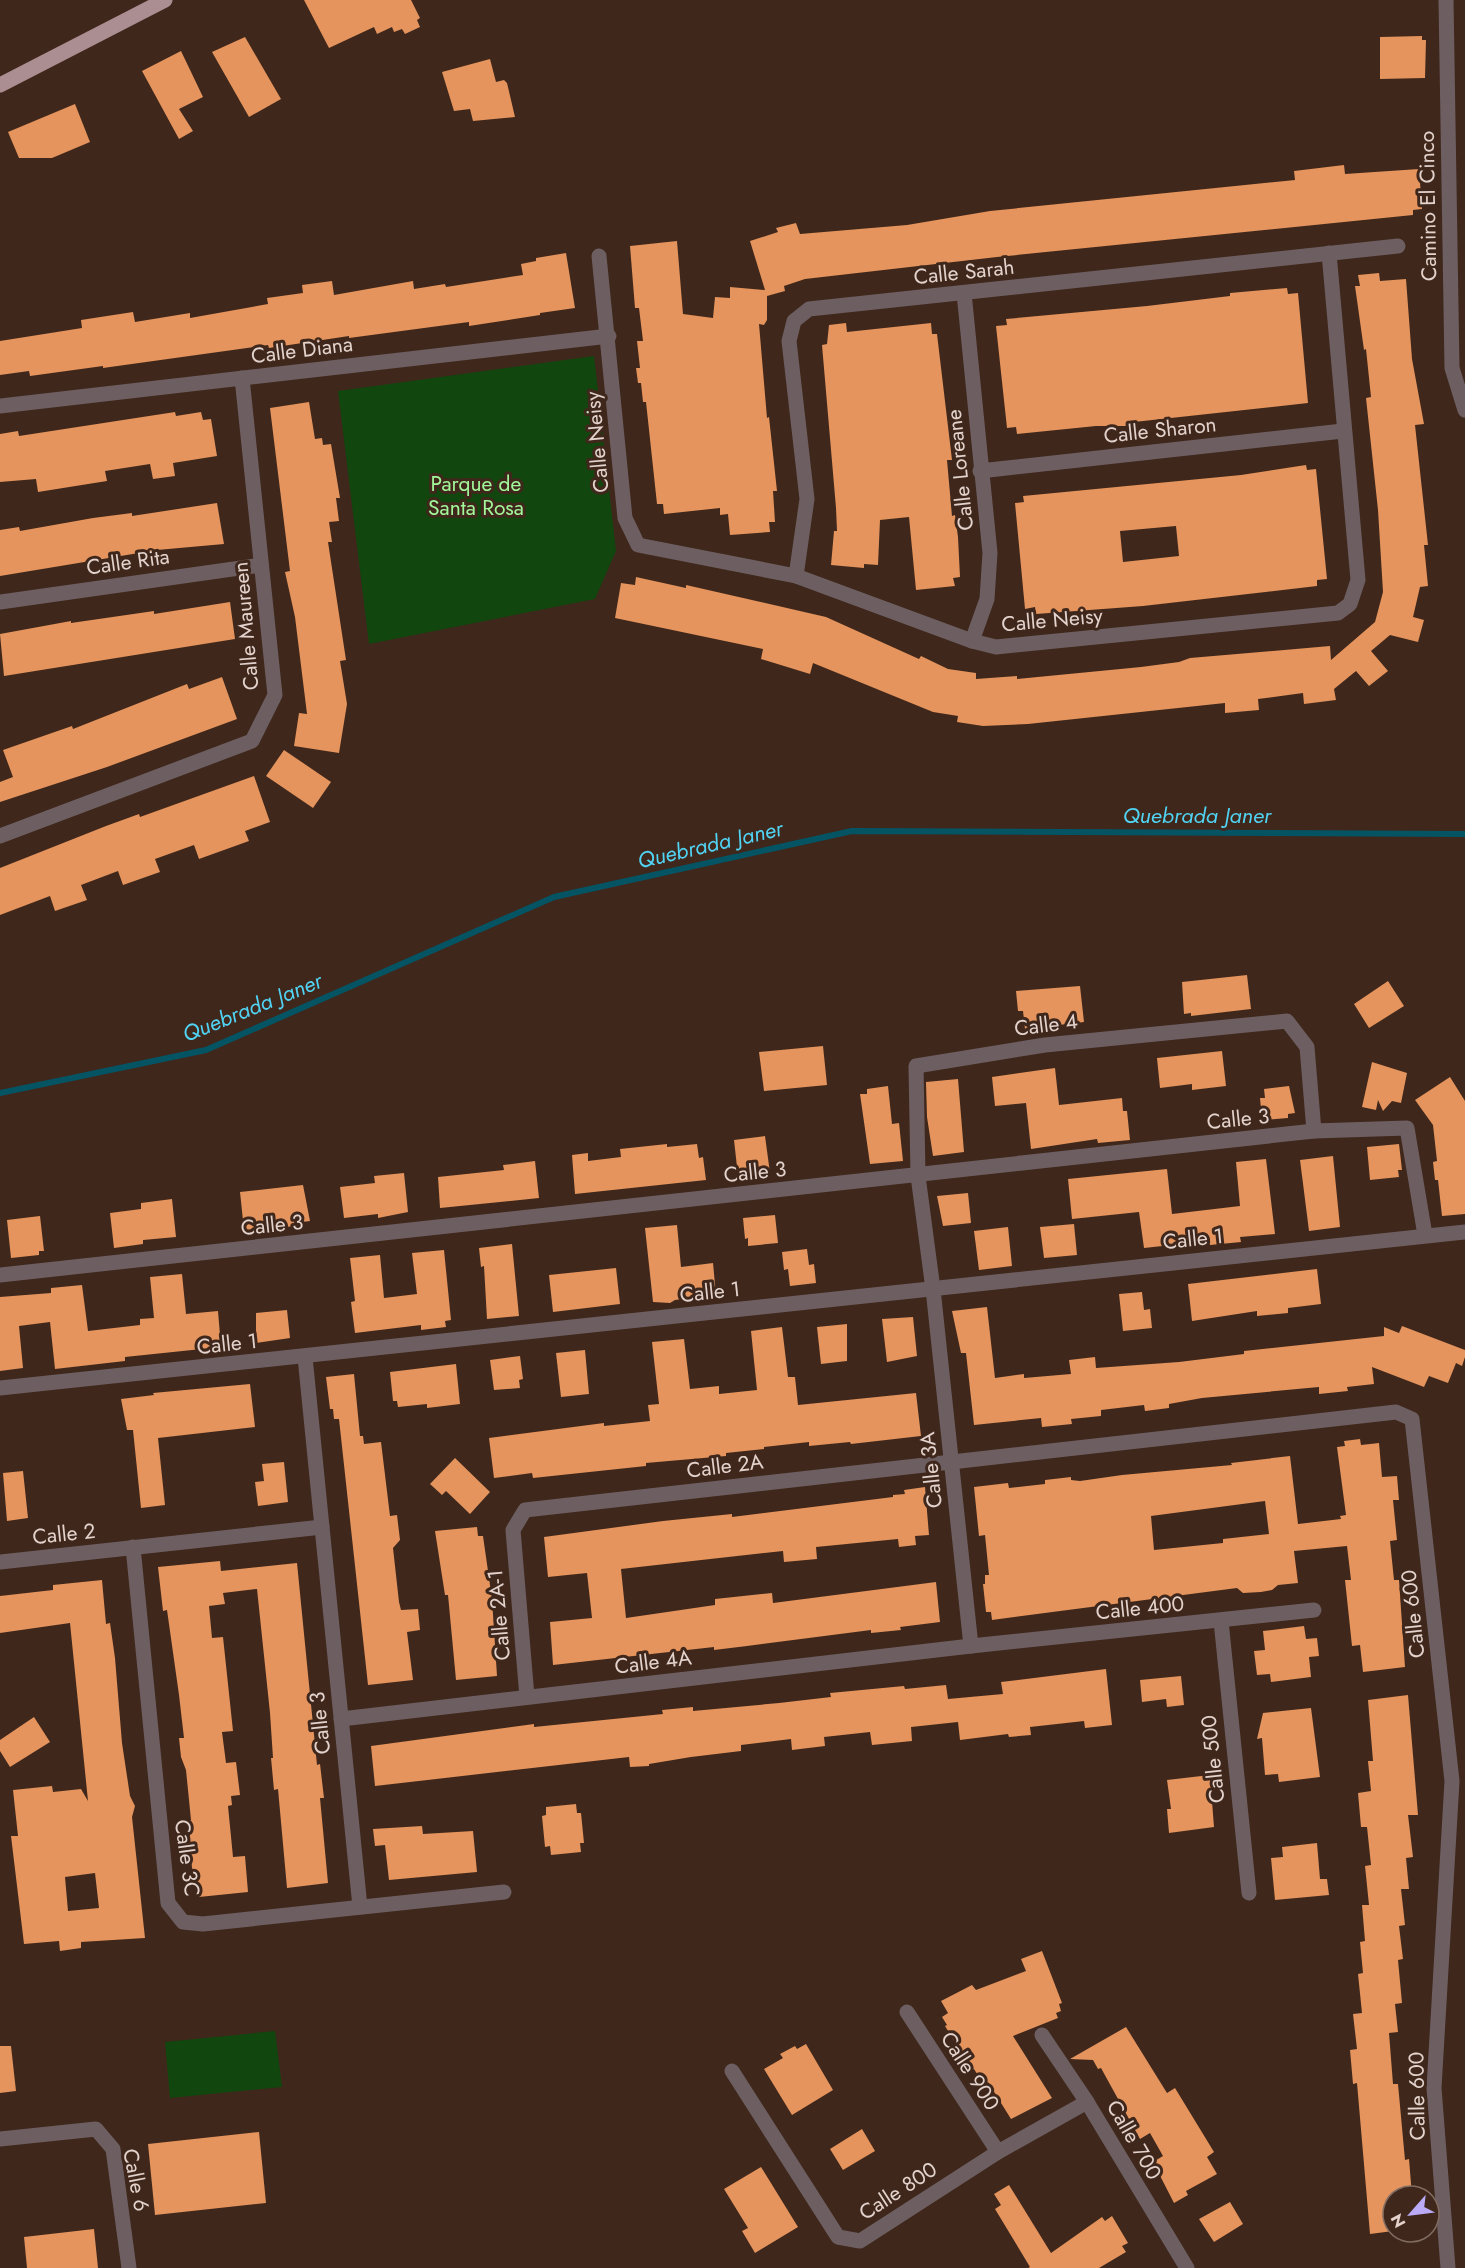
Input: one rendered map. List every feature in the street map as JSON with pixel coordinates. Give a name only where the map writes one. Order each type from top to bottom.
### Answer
[{"type":"main road","points":[[0,85],[165,0]]},
{"type":"street","name":"Camino El Cinco","points":[[1446,0],[1452,368],[1465,410]]},
{"type":"street","name":"Calle Sarah","points":[[796,576],[807,499],[789,341],[794,321],[809,309],[1398,246]]},
{"type":"street","name":"Calle Neisy","points":[[599,256],[609,336],[625,518],[638,545],[796,576],[972,641],[996,647],[1338,613],[1350,604],[1358,580],[1329,254]]},
{"type":"street","name":"Calle Loreane","points":[[964,293],[990,553],[987,599],[972,641]]},
{"type":"street","name":"Calle Diana","points":[[0,406],[609,336]]},
{"type":"street","name":"Calle Maureen","points":[[0,836],[252,741],[275,695],[242,378]]},
{"type":"street","name":"Calle Sharon","points":[[980,471],[1343,431]]},
{"type":"street","name":"Calle Rita","points":[[0,602],[261,565]]},
{"type":"street","name":"Calle 4","points":[[933,1289],[918,1176],[916,1066],[1046,1046],[1287,1021],[1307,1047],[1314,1131]]},
{"type":"street","name":"Calle 3","points":[[0,1275],[1314,1131],[1407,1128],[1425,1235]]},
{"type":"street","name":"Calle 1","points":[[0,1388],[1465,1232]]},
{"type":"street","name":"Calle 3A","points":[[933,1289],[970,1646]]},
{"type":"street","name":"Calle 3","points":[[305,1357],[360,1907]]},
{"type":"street","name":"Calle 600","points":[[952,1462],[1396,1412],[1412,1419],[1452,1781],[1434,2088],[1448,2268]]},
{"type":"street","name":"Calle 2A","points":[[513,1530],[525,1510],[952,1462]]},
{"type":"street","name":"Calle 2","points":[[0,1562],[322,1527]]},
{"type":"street","name":"Calle 2A-1","points":[[513,1530],[527,1697]]},
{"type":"street","name":"Calle 3C","points":[[133,1547],[168,1903],[183,1922],[203,1924],[504,1892]]},
{"type":"street","name":"Calle 400","points":[[970,1646],[1314,1610]]},
{"type":"street","name":"Calle 500","points":[[1221,1621],[1249,1893]]},
{"type":"street","name":"Calle 4A","points":[[341,1719],[970,1646]]},
{"type":"street","name":"Calle 900","points":[[907,2012],[998,2152]]},
{"type":"street","name":"Calle 700","points":[[1042,2035],[1087,2102],[1187,2268]]},
{"type":"street","name":"Calle 800","points":[[732,2071],[838,2237],[860,2241],[998,2152],[1087,2102]]},
{"type":"street","name":"Calle 6","points":[[0,2139],[96,2129],[113,2149],[129,2268]]},
{"type":"green space","name":"Parque de Santa Rosa","points":[[594,356],[616,551],[595,599],[369,644],[338,391]]},
{"type":"green space","points":[[275,2031],[282,2087],[170,2098],[165,2042]]},
{"type":"building","points":[[304,0],[411,0],[420,18],[417,20],[420,27],[405,34],[402,29],[394,32],[392,27],[377,34],[374,27],[329,48]]},
{"type":"building","points":[[1422,36],[1422,40],[1426,40],[1425,78],[1380,79],[1380,37]]},
{"type":"building","points":[[245,37],[281,99],[249,117],[212,52]]},
{"type":"building","points":[[181,51],[203,97],[179,109],[193,131],[179,139],[142,71]]},
{"type":"building","points":[[490,59],[496,82],[504,80],[507,83],[515,117],[473,121],[470,109],[454,111],[442,72]]},
{"type":"building","points":[[75,104],[90,142],[52,158],[19,158],[8,132]]},
{"type":"building","points":[[1344,165],[1345,174],[1419,169],[1422,209],[1413,210],[1413,215],[997,257],[805,279],[784,286],[785,291],[767,296],[767,320],[764,325],[759,324],[767,418],[769,417],[777,491],[773,491],[775,522],[769,522],[770,532],[730,535],[728,514],[720,515],[720,508],[664,514],[663,504],[657,504],[646,402],[643,402],[641,383],[638,383],[636,368],[640,368],[637,341],[643,341],[639,308],[635,308],[630,246],[677,241],[683,314],[713,318],[715,297],[730,298],[730,287],[765,290],[750,241],[778,232],[776,228],[796,223],[800,234],[907,225],[990,211],[1295,180],[1294,171]]},
{"type":"building","points":[[566,253],[575,308],[469,326],[469,322],[30,376],[29,371],[0,375],[0,341],[82,328],[81,320],[133,312],[135,322],[190,313],[190,318],[268,304],[267,298],[303,293],[302,285],[332,281],[334,295],[413,281],[414,289],[445,284],[446,287],[523,275],[521,264],[536,261],[536,258]]},
{"type":"building","points":[[1379,273],[1380,281],[1406,279],[1412,359],[1424,424],[1415,425],[1428,545],[1424,545],[1428,586],[1420,587],[1413,617],[1424,620],[1418,642],[1390,635],[1371,651],[1388,671],[1369,686],[1356,671],[1334,689],[1336,700],[1304,704],[1303,693],[1258,699],[1259,710],[1225,713],[1225,703],[1028,724],[983,726],[957,722],[958,716],[933,712],[813,663],[810,674],[761,659],[763,649],[615,618],[621,583],[635,585],[636,577],[686,588],[686,585],[826,617],[919,659],[921,656],[948,669],[976,673],[976,679],[1017,676],[1017,679],[1141,667],[1179,662],[1190,658],[1330,646],[1331,660],[1375,622],[1383,592],[1378,510],[1366,398],[1371,397],[1366,349],[1364,350],[1355,286],[1360,286],[1358,275]]},
{"type":"building","points":[[1287,288],[1288,294],[1298,293],[1308,403],[1134,422],[1125,426],[1096,426],[1017,434],[1016,427],[1007,428],[996,326],[1007,325],[1006,319],[1147,306],[1230,296],[1230,293]]},
{"type":"building","points":[[846,323],[847,332],[931,323],[932,334],[937,334],[952,460],[947,460],[952,516],[955,515],[958,537],[960,577],[953,578],[955,586],[916,590],[909,517],[880,520],[878,565],[864,564],[864,568],[831,565],[834,531],[837,531],[822,345],[827,344],[829,325]]},
{"type":"building","points":[[309,402],[315,439],[322,438],[323,445],[331,444],[340,498],[336,498],[339,521],[329,522],[332,542],[328,542],[346,660],[340,661],[347,704],[339,753],[294,746],[299,713],[307,714],[295,617],[285,572],[290,571],[270,408]]},
{"type":"building","points":[[175,412],[176,416],[201,412],[203,420],[211,419],[217,456],[173,463],[175,476],[153,479],[150,464],[105,471],[107,481],[38,492],[36,479],[0,482],[0,434],[18,431],[19,436]]},
{"type":"building","points":[[1306,465],[1307,470],[1316,469],[1327,579],[1317,580],[1317,586],[1143,606],[1036,614],[1035,607],[1025,609],[1015,503],[1024,502],[1023,496],[1241,475]],"holes":[[[1176,526],[1179,556],[1123,562],[1120,531]]]},
{"type":"building","points":[[217,503],[224,544],[157,550],[0,576],[0,530],[19,527],[20,531],[93,518],[132,513],[132,516]]},
{"type":"building","points":[[230,602],[235,639],[4,676],[0,634],[71,621],[71,623],[154,611],[154,614]]},
{"type":"building","points":[[222,677],[237,719],[107,767],[0,802],[0,782],[13,777],[3,750],[72,726],[73,729],[187,684],[189,689]]},
{"type":"building","points":[[284,750],[331,782],[313,808],[266,776]]},
{"type":"building","points":[[254,776],[270,822],[245,831],[249,841],[199,859],[194,845],[155,859],[160,872],[123,885],[118,871],[81,885],[87,900],[55,911],[50,896],[0,915],[0,868],[139,814],[140,817]]},
{"type":"building","points":[[1247,975],[1251,1009],[1191,1016],[1191,1013],[1184,1014],[1182,982]]},
{"type":"building","points":[[1388,981],[1404,1006],[1369,1028],[1354,1004]]},
{"type":"building","points":[[1080,986],[1084,1022],[1025,1029],[1023,1011],[1018,1011],[1016,991]]},
{"type":"building","points":[[823,1046],[827,1085],[764,1091],[759,1052]]},
{"type":"building","points":[[1222,1051],[1226,1086],[1192,1090],[1192,1084],[1160,1088],[1157,1058]]},
{"type":"building","points":[[1372,1062],[1407,1073],[1401,1103],[1392,1101],[1383,1111],[1378,1100],[1376,1110],[1362,1107]]},
{"type":"building","points":[[1055,1068],[1059,1105],[1122,1098],[1123,1111],[1127,1111],[1130,1140],[1098,1143],[1097,1139],[1031,1149],[1026,1103],[995,1106],[992,1077]]},
{"type":"building","points":[[1450,1077],[1465,1101],[1465,1214],[1442,1216],[1438,1180],[1435,1180],[1433,1162],[1437,1161],[1433,1125],[1415,1100]]},
{"type":"building","points":[[958,1079],[964,1152],[933,1156],[927,1117],[926,1082]]},
{"type":"building","points":[[888,1086],[892,1124],[899,1123],[903,1161],[870,1164],[860,1094],[867,1094],[867,1089]]},
{"type":"building","points":[[1289,1086],[1295,1113],[1288,1114],[1288,1118],[1262,1120],[1260,1098],[1265,1098],[1264,1089]]},
{"type":"building","points":[[765,1136],[770,1173],[738,1176],[734,1140]]},
{"type":"building","points":[[667,1144],[667,1147],[697,1144],[699,1158],[703,1157],[706,1180],[575,1194],[572,1155],[588,1153],[588,1161],[621,1157],[620,1149]]},
{"type":"building","points":[[1399,1144],[1402,1170],[1398,1170],[1399,1177],[1370,1180],[1367,1147]]},
{"type":"building","points":[[1333,1156],[1340,1227],[1309,1231],[1300,1160]]},
{"type":"building","points":[[1266,1159],[1275,1234],[1240,1237],[1241,1242],[1210,1245],[1209,1241],[1144,1248],[1139,1212],[1072,1219],[1068,1179],[1167,1169],[1172,1214],[1240,1206],[1236,1162]]},
{"type":"building","points":[[535,1161],[539,1198],[440,1208],[438,1177],[504,1170],[503,1165]]},
{"type":"building","points":[[404,1173],[408,1212],[378,1218],[378,1214],[344,1218],[340,1187],[375,1183],[374,1176]]},
{"type":"building","points":[[303,1185],[310,1221],[296,1223],[297,1226],[244,1230],[240,1192]]},
{"type":"building","points":[[968,1193],[971,1223],[943,1226],[937,1196]]},
{"type":"building","points":[[172,1199],[176,1237],[143,1240],[143,1244],[114,1248],[110,1213],[141,1209],[141,1203]]},
{"type":"building","points":[[775,1215],[778,1243],[748,1246],[743,1218]]},
{"type":"building","points":[[40,1216],[44,1251],[39,1251],[39,1255],[11,1258],[7,1220]]},
{"type":"building","points":[[1074,1224],[1077,1255],[1044,1258],[1040,1227]]},
{"type":"building","points":[[677,1225],[681,1267],[713,1263],[716,1295],[675,1300],[670,1303],[653,1302],[645,1228]]},
{"type":"building","points":[[1008,1227],[1012,1266],[979,1270],[974,1231]]},
{"type":"building","points":[[512,1244],[519,1316],[487,1319],[484,1266],[481,1267],[479,1248]]},
{"type":"building","points":[[807,1249],[809,1265],[814,1264],[816,1283],[790,1286],[788,1269],[784,1270],[782,1252]]},
{"type":"building","points":[[444,1250],[451,1320],[445,1321],[446,1327],[421,1330],[421,1325],[355,1333],[351,1302],[355,1301],[350,1258],[380,1255],[384,1298],[417,1294],[412,1253]]},
{"type":"building","points":[[616,1268],[620,1304],[553,1312],[549,1275]]},
{"type":"building","points":[[1317,1269],[1321,1304],[1288,1308],[1288,1313],[1257,1316],[1257,1311],[1192,1321],[1188,1284]]},
{"type":"building","points":[[182,1274],[186,1314],[218,1311],[221,1347],[125,1357],[125,1361],[55,1369],[50,1322],[19,1326],[23,1368],[0,1371],[0,1297],[51,1293],[51,1288],[82,1285],[88,1331],[140,1325],[140,1319],[154,1318],[150,1277]]},
{"type":"building","points":[[1142,1292],[1144,1310],[1150,1309],[1152,1328],[1123,1331],[1119,1294]]},
{"type":"building","points":[[987,1307],[995,1378],[1024,1374],[1024,1378],[1071,1374],[1069,1360],[1095,1357],[1096,1368],[1179,1362],[1244,1354],[1244,1351],[1384,1336],[1384,1327],[1399,1333],[1402,1326],[1465,1350],[1465,1357],[1462,1366],[1456,1363],[1448,1383],[1429,1376],[1424,1387],[1372,1367],[1374,1384],[1347,1387],[1348,1391],[1319,1394],[1319,1387],[1202,1398],[1169,1404],[1169,1408],[1145,1411],[1144,1405],[1101,1410],[1101,1416],[1071,1419],[1072,1424],[1042,1427],[1041,1418],[974,1425],[966,1353],[961,1353],[952,1311]]},
{"type":"building","points":[[287,1310],[290,1338],[256,1343],[256,1313]]},
{"type":"building","points":[[913,1317],[917,1356],[887,1362],[882,1319]]},
{"type":"building","points":[[847,1324],[847,1361],[821,1364],[817,1327]]},
{"type":"building","points":[[782,1327],[788,1377],[795,1377],[798,1405],[916,1393],[921,1436],[851,1444],[850,1442],[809,1446],[809,1442],[726,1453],[726,1456],[646,1463],[646,1466],[533,1478],[532,1473],[494,1478],[489,1438],[604,1423],[604,1426],[650,1421],[648,1405],[659,1404],[652,1342],[684,1339],[690,1389],[719,1386],[719,1394],[757,1390],[751,1331]]},
{"type":"building","points":[[585,1350],[589,1394],[561,1397],[556,1353]]},
{"type":"building","points":[[520,1356],[523,1379],[519,1380],[520,1388],[494,1390],[490,1360]]},
{"type":"building","points":[[456,1364],[460,1404],[427,1408],[427,1404],[398,1407],[397,1401],[393,1401],[390,1372]]},
{"type":"building","points":[[354,1374],[360,1436],[363,1436],[364,1444],[381,1442],[390,1516],[397,1515],[400,1540],[393,1548],[401,1610],[418,1609],[420,1630],[407,1632],[413,1680],[368,1685],[339,1419],[334,1419],[333,1409],[330,1409],[326,1377]]},
{"type":"building","points":[[250,1384],[255,1427],[158,1438],[165,1505],[141,1508],[133,1430],[127,1430],[121,1399],[154,1395],[153,1393]]},
{"type":"building","points":[[1360,1439],[1361,1445],[1379,1443],[1382,1477],[1397,1476],[1399,1500],[1393,1500],[1397,1540],[1390,1541],[1394,1580],[1399,1580],[1405,1667],[1363,1672],[1360,1645],[1352,1646],[1345,1580],[1351,1580],[1347,1546],[1294,1551],[1298,1583],[1278,1585],[1272,1590],[1243,1593],[1237,1588],[992,1620],[991,1612],[986,1612],[983,1584],[985,1584],[985,1575],[989,1575],[985,1535],[979,1536],[974,1487],[1008,1483],[1009,1488],[1045,1484],[1045,1480],[1071,1477],[1071,1480],[1080,1481],[1232,1465],[1231,1463],[1290,1456],[1298,1524],[1341,1519],[1340,1516],[1346,1515],[1337,1447],[1345,1446],[1344,1441]],"holes":[[[1265,1501],[1269,1534],[1223,1539],[1223,1543],[1154,1550],[1151,1516]]]},
{"type":"building","points":[[455,1458],[490,1492],[470,1514],[446,1491],[442,1495],[430,1484]]},
{"type":"building","points":[[284,1462],[288,1502],[258,1506],[255,1482],[264,1481],[262,1464]]},
{"type":"building","points":[[23,1471],[28,1518],[7,1521],[3,1473]]},
{"type":"building","points":[[925,1487],[929,1535],[915,1536],[916,1545],[899,1547],[898,1539],[816,1547],[817,1559],[784,1562],[783,1551],[621,1569],[626,1618],[715,1605],[715,1599],[772,1593],[773,1603],[936,1582],[940,1622],[900,1627],[901,1630],[871,1633],[871,1630],[714,1650],[714,1647],[553,1665],[550,1622],[592,1618],[587,1573],[548,1577],[544,1537],[663,1521],[732,1514],[732,1517],[893,1497],[893,1495],[905,1494],[904,1490]]},
{"type":"building","points":[[477,1527],[478,1536],[483,1536],[492,1599],[497,1676],[456,1680],[448,1595],[445,1595],[435,1531]]},
{"type":"building","points":[[220,1561],[221,1571],[297,1563],[317,1765],[320,1764],[324,1798],[320,1798],[328,1883],[287,1888],[278,1789],[274,1790],[270,1713],[257,1589],[223,1593],[225,1604],[209,1606],[212,1638],[223,1637],[233,1731],[222,1732],[226,1763],[236,1762],[240,1795],[231,1796],[232,1805],[228,1806],[233,1857],[245,1856],[248,1892],[199,1897],[197,1884],[193,1885],[189,1820],[191,1820],[186,1770],[181,1757],[179,1738],[184,1738],[167,1610],[163,1611],[158,1567]]},
{"type":"building","points":[[102,1580],[106,1624],[110,1623],[115,1658],[122,1743],[130,1796],[135,1806],[132,1817],[145,1938],[81,1942],[81,1948],[60,1951],[59,1941],[24,1944],[11,1836],[18,1836],[13,1790],[52,1786],[53,1792],[81,1789],[88,1801],[70,1623],[0,1633],[0,1596],[53,1590],[53,1585]],"holes":[[[95,1873],[99,1908],[68,1911],[65,1877]]]},
{"type":"building","points":[[1304,1626],[1306,1639],[1317,1638],[1319,1656],[1309,1657],[1311,1677],[1271,1682],[1270,1674],[1257,1675],[1254,1651],[1265,1650],[1263,1631]]},
{"type":"building","points":[[1106,1669],[1112,1725],[1085,1728],[1084,1721],[1030,1727],[1031,1735],[1009,1737],[1008,1734],[960,1740],[958,1722],[911,1727],[912,1741],[872,1745],[870,1732],[824,1737],[825,1746],[792,1750],[791,1739],[741,1745],[741,1751],[691,1757],[649,1764],[649,1766],[630,1767],[629,1757],[375,1786],[371,1746],[534,1724],[534,1727],[663,1714],[662,1710],[693,1707],[693,1711],[779,1703],[831,1697],[830,1693],[904,1686],[905,1689],[946,1685],[948,1699],[1003,1694],[1001,1682]]},
{"type":"building","points":[[1181,1676],[1184,1705],[1167,1707],[1166,1699],[1142,1702],[1140,1680]]},
{"type":"building","points":[[1408,1695],[1418,1815],[1408,1815],[1413,1857],[1406,1858],[1409,1889],[1401,1889],[1405,1925],[1399,1926],[1403,1959],[1398,1960],[1402,2003],[1395,2004],[1398,2032],[1389,2033],[1393,2084],[1398,2084],[1405,2160],[1409,2159],[1411,2184],[1381,2184],[1381,2233],[1370,2234],[1357,2083],[1353,2084],[1350,2050],[1357,2049],[1353,2014],[1362,2013],[1358,1974],[1363,1973],[1360,1942],[1365,1941],[1362,1905],[1369,1905],[1365,1866],[1371,1865],[1367,1827],[1361,1827],[1358,1793],[1371,1791],[1368,1761],[1373,1761],[1368,1700]]},
{"type":"building","points":[[1311,1708],[1320,1777],[1279,1782],[1278,1774],[1265,1775],[1262,1738],[1257,1739],[1263,1713]]},
{"type":"building","points":[[34,1717],[50,1742],[10,1767],[0,1751],[0,1740]]},
{"type":"building","points":[[1210,1775],[1214,1827],[1169,1833],[1167,1809],[1171,1809],[1167,1780]]},
{"type":"building","points":[[576,1804],[577,1813],[581,1813],[584,1843],[580,1843],[581,1852],[551,1855],[550,1846],[545,1847],[542,1816],[546,1815],[546,1807]]},
{"type":"building","points":[[422,1826],[423,1834],[473,1831],[477,1872],[389,1880],[385,1845],[375,1846],[373,1829]]},
{"type":"building","points":[[1317,1843],[1320,1879],[1327,1879],[1329,1895],[1275,1900],[1271,1858],[1283,1857],[1282,1847]]},
{"type":"building","points":[[1042,1951],[1062,2003],[1059,2004],[1061,2011],[1056,2013],[1058,2018],[1013,2036],[1052,2098],[1011,2119],[988,2082],[984,2085],[974,2069],[972,2070],[945,2026],[947,2025],[942,2017],[948,2013],[941,2001],[972,1985],[976,1990],[1026,1971],[1021,1959]]},
{"type":"building","points":[[1126,2027],[1167,2093],[1175,2088],[1214,2152],[1207,2157],[1217,2174],[1186,2191],[1188,2195],[1174,2203],[1153,2162],[1163,2156],[1150,2133],[1140,2139],[1101,2068],[1098,2069],[1093,2060],[1070,2059]]},
{"type":"building","points":[[806,2044],[833,2090],[792,2115],[764,2069],[783,2058],[780,2054],[795,2046],[797,2049]]},
{"type":"building","points":[[0,2046],[11,2046],[16,2091],[0,2093]]},
{"type":"building","points":[[862,2129],[875,2151],[843,2170],[830,2149]]},
{"type":"building","points":[[259,2132],[266,2203],[155,2215],[148,2144]]},
{"type":"building","points":[[761,2167],[798,2227],[755,2253],[742,2231],[748,2228],[724,2189]]},
{"type":"building","points":[[1009,2185],[1051,2253],[1102,2217],[1105,2221],[1112,2216],[1128,2243],[1122,2246],[1126,2252],[1099,2268],[1028,2268],[1030,2267],[995,2209],[1001,2205],[994,2194]]},
{"type":"building","points":[[1230,2202],[1243,2224],[1214,2242],[1199,2219]]},
{"type":"building","points":[[94,2229],[98,2268],[27,2268],[24,2237]]},
{"type":"waterway","name":"Quebrada Janer","points":[[0,1093],[206,1050],[554,897],[852,831],[1465,834]]}]
